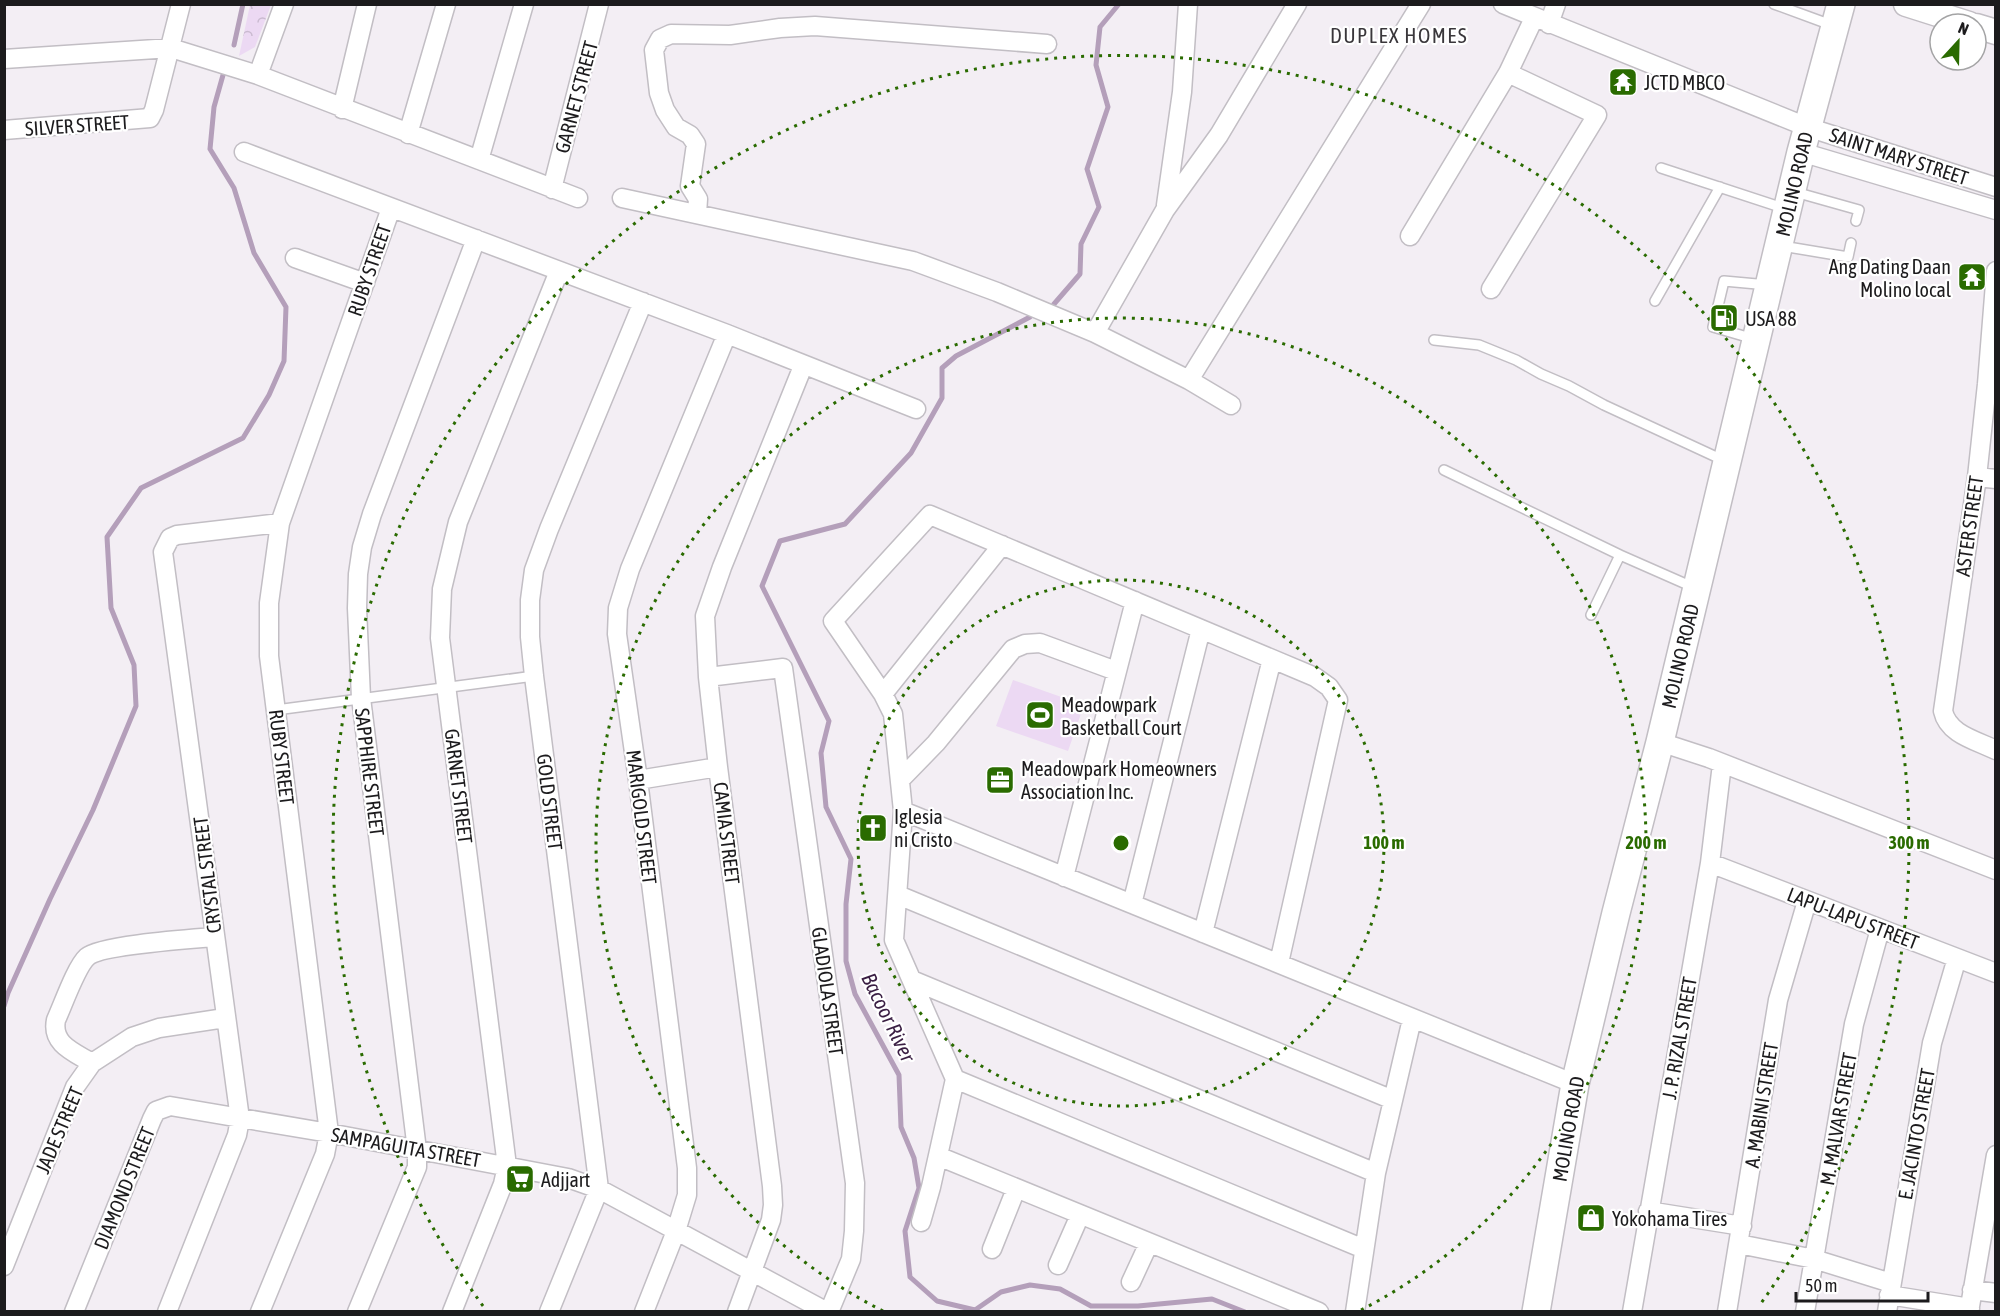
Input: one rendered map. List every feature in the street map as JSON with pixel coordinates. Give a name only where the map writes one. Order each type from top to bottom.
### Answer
[{"type":"main road","points":[[1906,4],[1931,12]]},
{"type":"main road","name":"MOLINO ROAD","points":[[1536,1311],[1575,1084],[1660,742],[1804,139],[1838,16]]},
{"type":"street","points":[[171,48],[181,4]]},
{"type":"street","points":[[258,75],[284,4]]},
{"type":"street","points":[[342,109],[367,4]]},
{"type":"street","points":[[408,134],[446,4]]},
{"type":"street","points":[[479,160],[524,4]]},
{"type":"street","name":"GARNET STREET","points":[[552,189],[599,4]]},
{"type":"street","points":[[1165,210],[1182,92],[1188,4]]},
{"type":"street","points":[[1095,333],[1165,210],[1219,135],[1297,4]]},
{"type":"street","points":[[1189,380],[1421,4]]},
{"type":"street","name":"SAINT MARY STREET","points":[[1503,4],[1804,139],[1995,210]]},
{"type":"street","points":[[1410,236],[1508,73],[1556,4]]},
{"type":"street","points":[[697,214],[698,199],[690,186],[696,144],[690,135],[676,128],[665,110],[659,93],[654,50],[660,39],[671,34],[730,35],[815,26],[1047,44]]},
{"type":"street","points":[[4,59],[171,48],[258,75],[578,198]]},
{"type":"street","name":"SILVER STREET","points":[[4,130],[150,118],[171,48]]},
{"type":"street","points":[[1491,289],[1597,115],[1508,73]]},
{"type":"street","name":"SAINT MARY STREET","points":[[1804,139],[1995,187]]},
{"type":"street","points":[[244,152],[727,334],[915,409]]},
{"type":"street","points":[[622,198],[913,261],[997,292],[1095,333],[1189,380],[1231,405]]},
{"type":"street","name":"RUBY STREET","points":[[260,1311],[325,1155],[329,1133],[276,710],[270,656],[268,603],[280,523],[391,208]]},
{"type":"street","name":"SAPPHIRE STREET","points":[[357,1311],[417,1167],[417,1150],[361,698],[357,608],[358,574],[362,547],[372,513],[476,239]]},
{"type":"street","points":[[295,258],[365,283]]},
{"type":"street","name":"GARNET STREET","points":[[452,1311],[503,1184],[507,1166],[440,638],[442,589],[458,522],[559,271]]},
{"type":"street","name":"ASTER STREET","points":[[1995,272],[1991,385],[1943,711],[1946,722],[1956,732],[1995,750]]},
{"type":"street","name":"GOLD STREET","points":[[600,1189],[534,676],[530,609],[534,570],[549,529],[643,302]]},
{"type":"street","name":"MARIGOLD STREET","points":[[644,1311],[676,1231],[687,1195],[687,1168],[638,780],[617,634],[618,608],[630,569],[727,334]]},
{"type":"street","name":"CAMIA STREET","points":[[737,1311],[771,1220],[773,1205],[718,767],[708,677],[705,616],[722,567],[803,366]]},
{"type":"street","points":[[1977,477],[1995,480]]},
{"type":"street","points":[[921,1222],[955,1079],[894,940],[903,811],[892,714],[883,694],[833,621],[930,515],[1315,677],[1329,687],[1338,700],[1279,963]]},
{"type":"street","name":"CRYSTAL STREET","points":[[167,1311],[237,1135],[240,1119],[163,552],[170,538],[177,535],[280,523]]},
{"type":"street","points":[[883,694],[1002,545]]},
{"type":"street","points":[[1064,877],[1135,601]]},
{"type":"street","points":[[1132,904],[1201,629]]},
{"type":"street","points":[[901,779],[936,743],[1013,649],[1025,644],[1040,643],[1116,670]]},
{"type":"street","points":[[1203,933],[1272,659]]},
{"type":"street","name":"GLADIOLA STREET","points":[[708,677],[783,668],[855,1183],[851,1258],[828,1311]]},
{"type":"street","points":[[1660,742],[1995,870]]},
{"type":"street","name":"J. P. RIZAL STREET","points":[[1632,1311],[1710,863],[1722,764]]},
{"type":"street","points":[[638,780],[718,767]]},
{"type":"street","points":[[903,811],[1575,1084]]},
{"type":"street","name":"LAPU-LAPU STREET","points":[[1710,863],[1995,973]]},
{"type":"street","points":[[898,894],[1393,1100]]},
{"type":"street","name":"A. MABINI STREET","points":[[1727,1311],[1778,1000],[1806,901]]},
{"type":"street","name":"M. MALVAR STREET","points":[[1805,1311],[1854,1024],[1880,929]]},
{"type":"street","points":[[92,1063],[57,1039],[54,1029],[56,1020],[86,958],[96,952],[214,937]]},
{"type":"street","name":"E. JACINTO STREET","points":[[1889,1296],[1932,1043],[1957,958]]},
{"type":"street","points":[[912,980],[1376,1173]]},
{"type":"street","name":"JADE STREET","points":[[4,1266],[75,1086],[92,1063],[132,1037],[159,1028],[225,1018]]},
{"type":"street","points":[[1355,1311],[1376,1173],[1412,1019]]},
{"type":"street","points":[[955,1079],[1364,1249]]},
{"type":"street","name":"DIAMOND STREET","points":[[74,1311],[156,1111],[170,1106],[240,1119]]},
{"type":"street","name":"SAMPAGUITA STREET","points":[[240,1119],[329,1133],[568,1178],[600,1189],[828,1311]]},
{"type":"street","points":[[1970,1303],[1995,1155]]},
{"type":"street","points":[[938,1156],[1319,1311]]},
{"type":"street","points":[[549,1311],[600,1189]]},
{"type":"street","points":[[992,1249],[1016,1189]]},
{"type":"street","points":[[1648,1211],[1742,1226]]},
{"type":"street","points":[[1058,1265],[1080,1215]]},
{"type":"street","points":[[1131,1282],[1149,1243]]},
{"type":"street","points":[[1739,1244],[1814,1259],[1889,1296],[1970,1303],[1995,1293]]},
{"type":"lane","points":[[1774,4],[1838,16]]},
{"type":"lane","points":[[1661,168],[1720,187],[1790,201],[1859,210],[1856,221]]},
{"type":"lane","points":[[1655,301],[1720,187]]},
{"type":"lane","points":[[1780,246],[1848,257],[1851,243]]},
{"type":"lane","points":[[1757,340],[1713,327],[1724,281],[1770,285]]},
{"type":"lane","points":[[1434,340],[1479,345],[1516,360],[1604,405],[1727,462]]},
{"type":"lane","points":[[1444,470],[1620,555],[1695,588]]},
{"type":"lane","points":[[1591,615],[1620,555]]},
{"type":"lane","points":[[276,710],[534,676]]},
{"type":"green space","points":[[250,5],[271,5],[255,47],[239,56]]},
{"type":"green space","name":"Meadowpark Basketball Court","points":[[1013,680],[1084,705],[1068,751],[996,726]]},
{"type":"waterway","points":[[234,45],[243,4]]},
{"type":"waterway","name":"Bacoor River","points":[[1054,304],[1080,274],[1081,244],[1099,207],[1087,169],[1108,107],[1096,65],[1100,27],[1119,4]]},
{"type":"waterway","points":[[4,1006],[50,899],[93,810],[136,706],[134,665],[111,608],[107,537],[141,488],[243,438],[269,395],[284,361],[286,307],[254,253],[234,188],[210,149],[214,107],[225,68]]},
{"type":"waterway","name":"Bacoor River","points":[[1030,317],[956,356],[942,368],[942,398],[911,453],[845,524],[780,541],[762,586],[829,721],[821,753],[826,807],[851,859],[846,904],[846,961],[855,994],[899,1075],[901,1127],[914,1158],[919,1188],[905,1231],[910,1277],[937,1301],[975,1310],[1001,1292],[1030,1285],[1060,1289],[1091,1306],[1138,1306],[1212,1299],[1245,1312]]},
{"type":"place","name":"JCTD MBCO","points":[[1623,82]]},
{"type":"place","name":"Ang Dating Daan Molino local","points":[[1972,277]]},
{"type":"place","name":"USA 88","points":[[1724,318]]},
{"type":"place","name":"Meadowpark Basketball Court","points":[[1040,715]]},
{"type":"place","name":"Meadowpark Homeowners Association Inc.","points":[[1000,780]]},
{"type":"place","name":"Iglesia ni Cristo","points":[[873,828]]},
{"type":"place","name":"Adjjart","points":[[520,1179]]},
{"type":"place","name":"Yokohama Tires","points":[[1591,1218]]},
{"type":"district","name":"DUPLEX HOMES","points":[[1399,35]]}]
